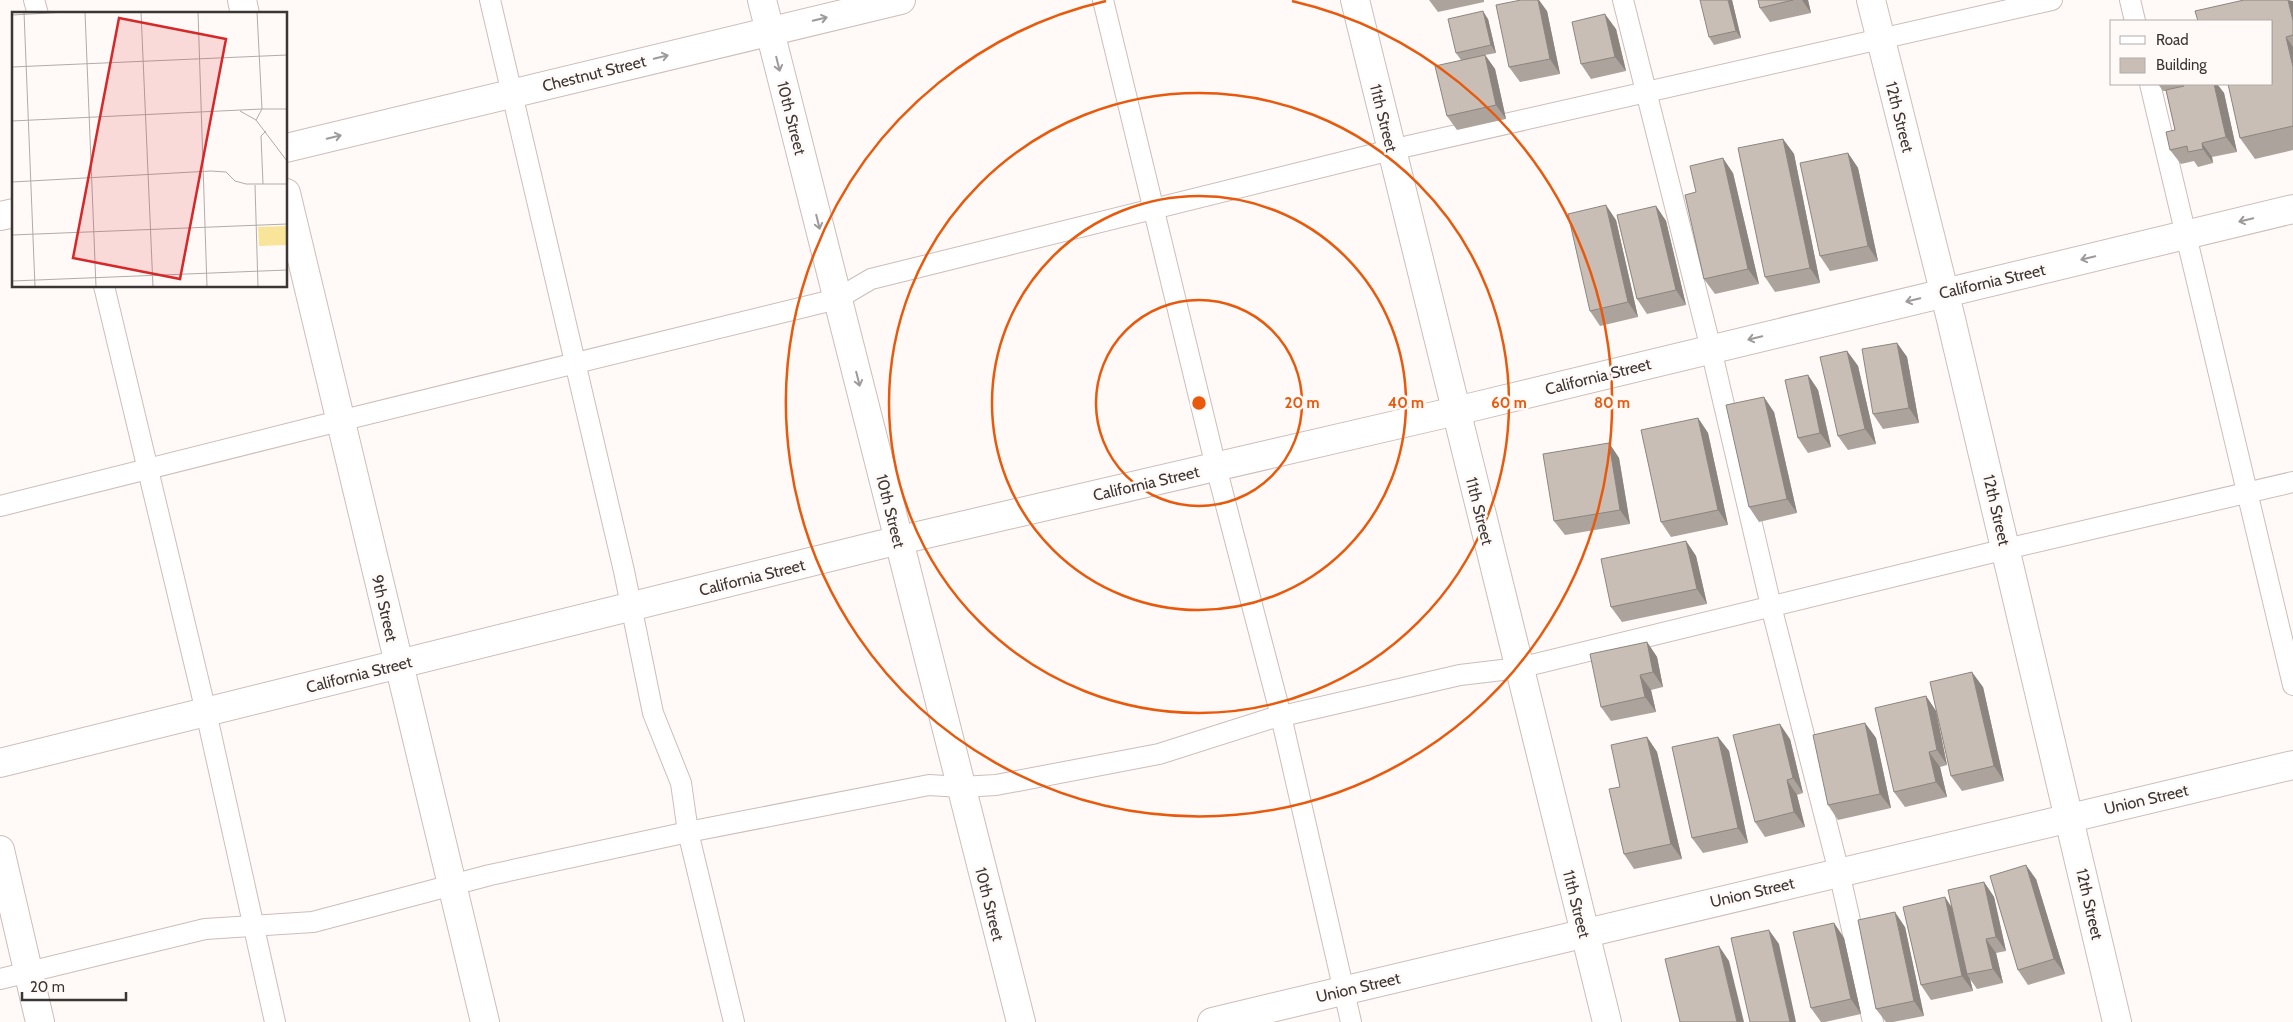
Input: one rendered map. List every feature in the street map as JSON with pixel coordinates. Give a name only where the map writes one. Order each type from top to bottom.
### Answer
[{"type":"street","name":"10th Street","points":[[762,0],[1021,1022]]},
{"type":"street","name":"Chestnut Street","points":[[288,148],[901,0]]},
{"type":"street","name":"11th Street","points":[[1355,0],[1606,1022]]},
{"type":"street","name":"12th Street","points":[[1871,0],[2006,549],[2117,1022]]},
{"type":"street","name":"9th Street","points":[[288,201],[485,1022]]},
{"type":"street","name":"California Street","points":[[0,764],[899,541],[1456,411],[2293,208]]},
{"type":"street","name":"Union Street","points":[[1212,1022],[2293,765]]},
{"type":"street","points":[[0,850],[40,1022]]},
{"type":"lane","points":[[490,0],[632,607],[652,713],[681,783],[688,832],[734,1022]]},
{"type":"lane","points":[[1103,0],[1216,467],[1281,716],[1350,1022]]},
{"type":"lane","points":[[1623,0],[1711,349],[1771,606],[1839,872],[1873,1022]]},
{"type":"lane","points":[[0,506],[340,420],[837,299],[871,279],[1392,150],[2052,0]]},
{"type":"lane","points":[[2130,0],[2135,20]]},
{"type":"lane","points":[[2150,85],[2293,685]]},
{"type":"lane","points":[[104,288],[146,469],[206,712],[276,1022]]},
{"type":"lane","points":[[0,979],[28,974],[206,929],[313,922],[452,884],[688,832],[929,785],[961,787],[996,785],[1159,754],[1281,716],[1460,675],[1519,668],[2006,549],[2293,482]]},
{"type":"building","points":[[1521,0],[1538,0],[1550,59],[1509,67],[1496,5]]},
{"type":"building","points":[[1700,0],[1728,0],[1736,31],[1709,37]]},
{"type":"building","points":[[1758,0],[1793,0],[1760,8]]},
{"type":"building","points":[[2244,0],[2288,0],[2293,21],[2293,35],[2286,37],[2293,67],[2293,126],[2240,138],[2228,85],[2273,85],[2273,20],[2198,20],[2195,11]]},
{"type":"building","points":[[1483,11],[1491,45],[1456,53],[1448,19]]},
{"type":"building","points":[[1605,14],[1615,57],[1581,64],[1572,22]]},
{"type":"building","points":[[1485,55],[1496,105],[1447,116],[1435,66]]},
{"type":"building","points":[[2214,85],[2226,137],[2202,143],[2203,149],[2188,152],[2187,146],[2170,150],[2166,132],[2175,130],[2166,90],[2184,86]]},
{"type":"building","points":[[1783,139],[1810,268],[1765,277],[1738,148]]},
{"type":"building","points":[[1848,153],[1868,246],[1820,256],[1800,163]]},
{"type":"building","points":[[1723,158],[1748,269],[1704,279],[1685,195],[1696,192],[1690,166]]},
{"type":"building","points":[[1606,205],[1628,302],[1590,311],[1568,214]]},
{"type":"building","points":[[1656,206],[1676,290],[1637,299],[1617,215]]},
{"type":"building","points":[[1897,343],[1909,408],[1873,414],[1862,349]]},
{"type":"building","points":[[1847,351],[1865,429],[1838,436],[1820,357]]},
{"type":"building","points":[[1808,375],[1820,433],[1798,438],[1785,380]]},
{"type":"building","points":[[1764,397],[1787,499],[1749,507],[1726,405]]},
{"type":"building","points":[[1698,418],[1718,510],[1661,522],[1641,430]]},
{"type":"building","points":[[1609,443],[1620,510],[1554,521],[1543,454]]},
{"type":"building","points":[[1686,541],[1697,589],[1611,607],[1601,559]]},
{"type":"building","points":[[1647,642],[1653,672],[1640,675],[1645,697],[1601,707],[1590,654]]},
{"type":"building","points":[[1972,672],[1994,766],[1951,776],[1930,682]]},
{"type":"building","points":[[1926,696],[1937,750],[1929,752],[1936,782],[1894,792],[1875,708]]},
{"type":"building","points":[[1865,723],[1880,794],[1828,805],[1813,735]]},
{"type":"building","points":[[1780,724],[1793,778],[1787,780],[1794,812],[1755,822],[1733,735]]},
{"type":"building","points":[[1647,737],[1671,844],[1624,854],[1609,789],[1620,787],[1611,745]]},
{"type":"building","points":[[1718,737],[1738,828],[1692,838],[1672,747]]},
{"type":"building","points":[[2026,865],[2054,959],[2018,970],[1990,876]]},
{"type":"building","points":[[1984,882],[1996,937],[1986,939],[1993,969],[1967,974],[1948,890]]},
{"type":"building","points":[[1945,897],[1962,976],[1921,985],[1903,907]]},
{"type":"building","points":[[1895,912],[1914,1001],[1876,1009],[1858,920]]},
{"type":"building","points":[[1834,923],[1851,999],[1811,1008],[1793,932]]},
{"type":"building","points":[[1769,930],[1790,1022],[1750,1022],[1731,938]]},
{"type":"building","points":[[1719,946],[1737,1022],[1680,1022],[1665,959]]}]
